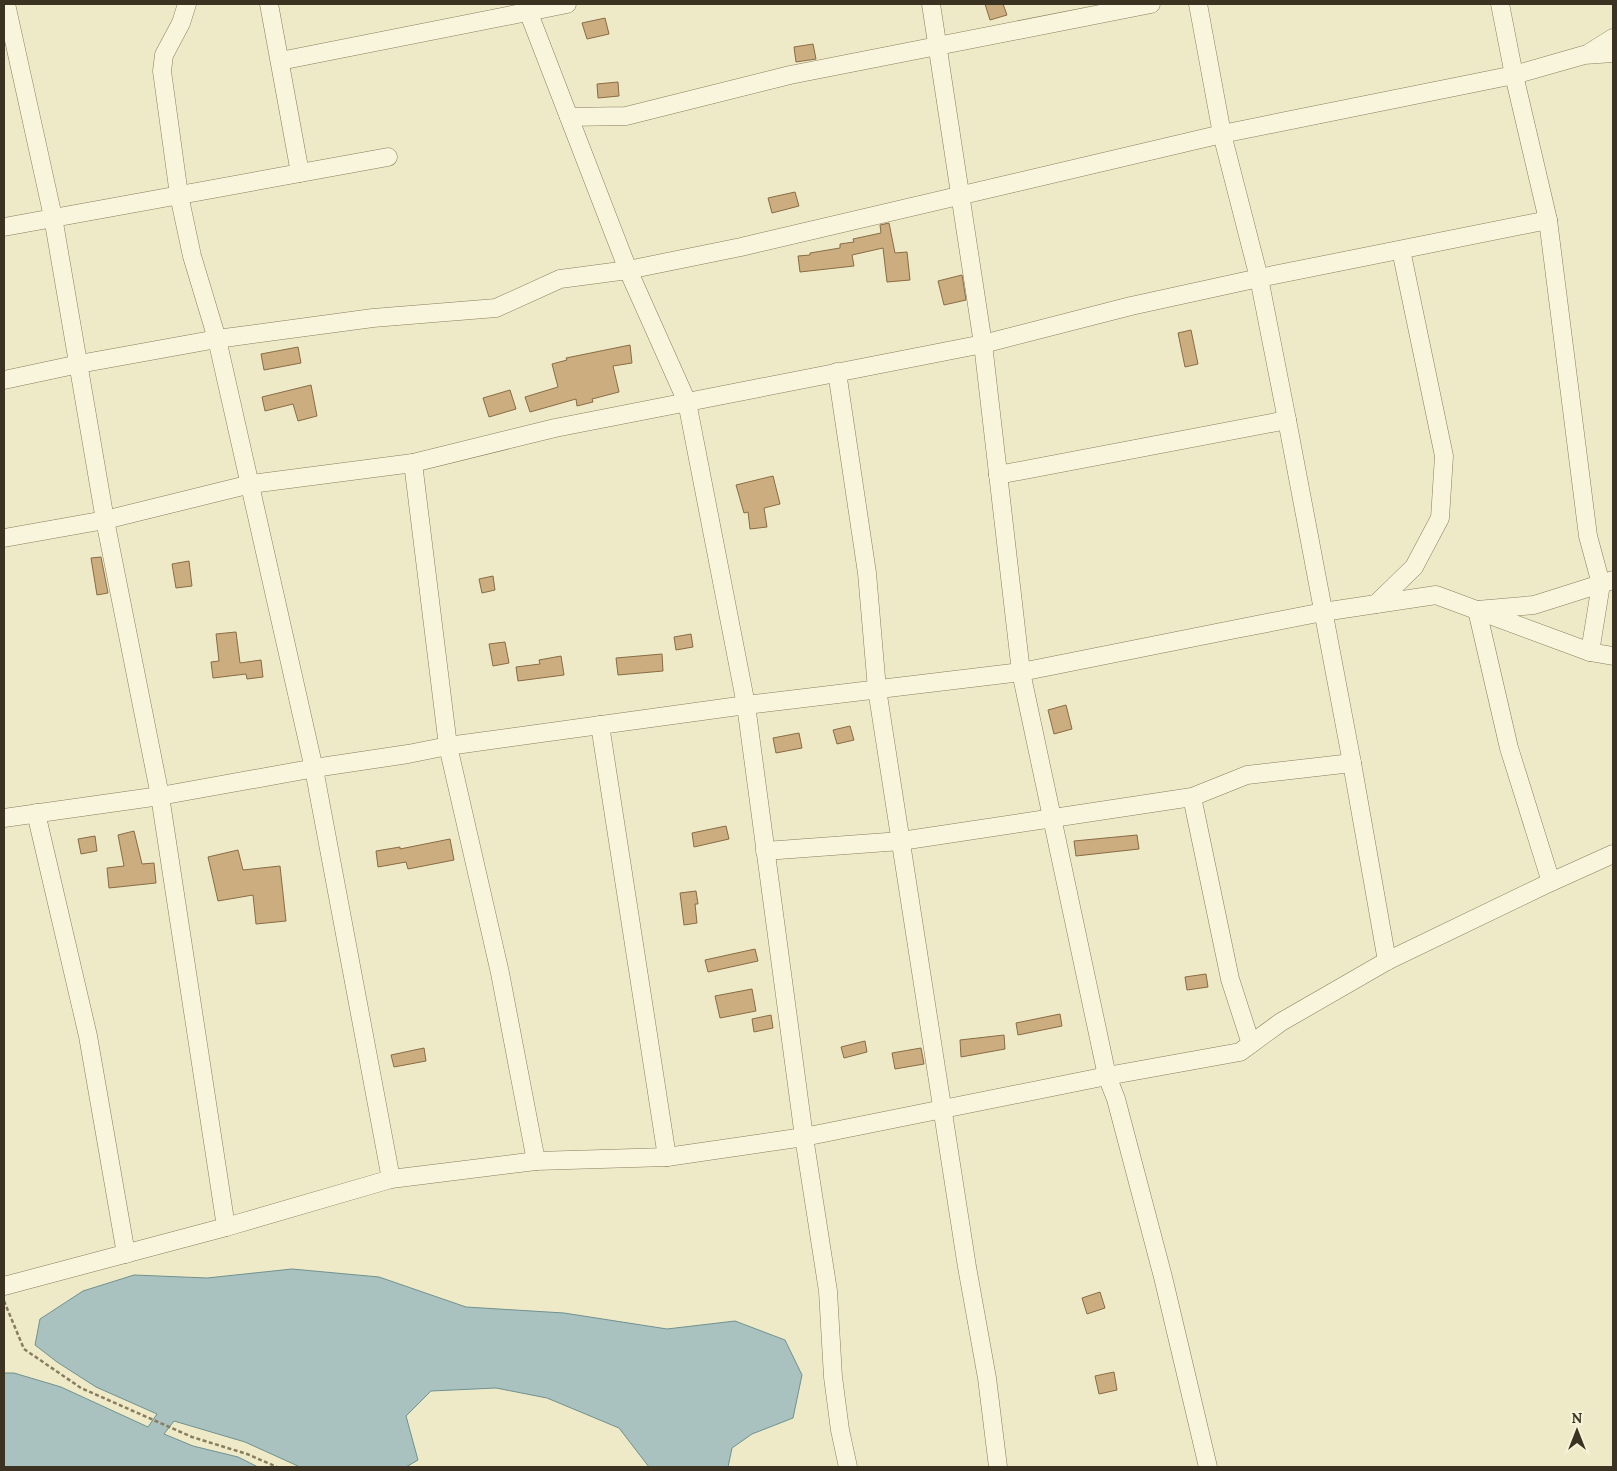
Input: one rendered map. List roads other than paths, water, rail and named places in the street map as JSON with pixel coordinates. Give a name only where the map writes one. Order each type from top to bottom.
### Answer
[{"type":"street","points":[[6,4],[53,217],[105,520],[160,796],[226,1227]]},
{"type":"street","points":[[187,4],[181,24],[164,55],[162,71],[178,194],[192,256],[217,339],[314,769],[391,1179]]},
{"type":"street","points":[[269,4],[300,172]]},
{"type":"street","points":[[280,61],[527,8],[567,4]]},
{"type":"street","points":[[931,4],[983,344],[1021,672],[1107,1076],[1116,1099],[1160,1268],[1208,1467]]},
{"type":"street","points":[[569,116],[626,116],[790,75],[1151,4]]},
{"type":"street","points":[[1198,4],[1222,134],[1259,278],[1288,420],[1387,961]]},
{"type":"street","points":[[1500,4],[1514,75],[1548,220],[1588,536],[1607,582],[1590,652]]},
{"type":"street","points":[[527,8],[628,270],[688,402],[746,705],[804,1137],[828,1291],[833,1377],[840,1430],[848,1467]]},
{"type":"street","points":[[1584,55],[1613,38]]},
{"type":"street","points":[[4,380],[79,364],[217,339],[373,318],[496,308],[560,279],[628,270],[741,247],[1222,134],[1514,75],[1584,55],[1613,52]]},
{"type":"street","points":[[4,227],[388,157]]},
{"type":"street","points":[[4,538],[105,520],[251,484],[414,463],[555,428],[983,344],[1131,306],[1259,278],[1548,220]]},
{"type":"street","points":[[1376,604],[1414,567],[1440,518],[1444,456],[1401,250]]},
{"type":"street","points":[[837,372],[866,573],[877,689],[966,1258],[987,1378],[998,1467]]},
{"type":"street","points":[[998,475],[1288,420]]},
{"type":"street","points":[[414,463],[448,746],[500,973],[536,1161]]},
{"type":"street","points":[[1477,610],[1534,605],[1607,582]]},
{"type":"street","points":[[4,818],[160,796],[448,746],[746,705],[1021,672],[1323,612],[1436,595],[1590,652],[1613,656]]},
{"type":"street","points":[[1477,610],[1509,748],[1551,882]]},
{"type":"street","points":[[600,725],[667,1157]]},
{"type":"street","points":[[765,851],[901,841],[1192,797],[1247,775],[1352,763]]},
{"type":"street","points":[[1192,797],[1230,979],[1251,1044]]},
{"type":"street","points":[[36,813],[88,1036],[126,1254]]},
{"type":"street","points":[[4,1286],[226,1227],[391,1179],[536,1161],[667,1157],[804,1137],[1107,1076],[1240,1052],[1281,1022],[1387,961],[1613,854]]},
{"type":"water","points":[[292,1269],[379,1277],[466,1307],[564,1313],[667,1329],[735,1321],[785,1340],[802,1375],[793,1418],[752,1434],[732,1448],[728,1467],[649,1467],[619,1428],[547,1398],[496,1388],[431,1391],[406,1416],[418,1460],[406,1467],[300,1467],[245,1442],[174,1421],[164,1434],[193,1446],[238,1457],[258,1467],[4,1467],[4,1373],[14,1373],[61,1387],[148,1427],[157,1414],[96,1387],[57,1362],[35,1345],[40,1319],[83,1291],[134,1275],[207,1278]]}]
